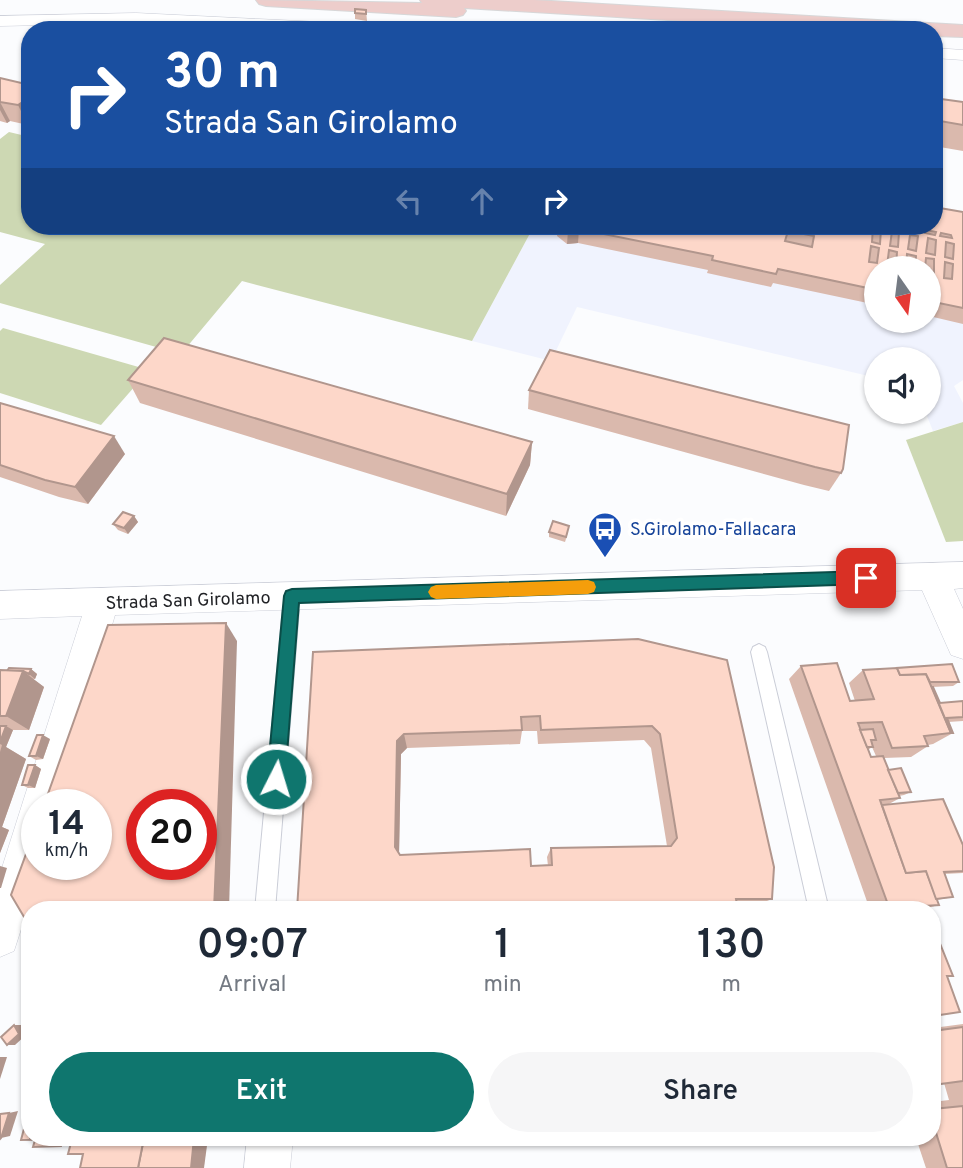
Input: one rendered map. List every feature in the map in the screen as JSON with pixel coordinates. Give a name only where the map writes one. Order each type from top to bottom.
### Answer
[{"type":"highway","points":[[266,0],[625,21]]},
{"type":"highway","points":[[430,0],[791,21]]},
{"type":"highway","points":[[579,0],[798,12],[877,6]]},
{"type":"highway","points":[[943,30],[963,31]]},
{"type":"highway","points":[[943,40],[963,41]]},
{"type":"street","points":[[0,21],[136,18],[198,21]]},
{"type":"street","points":[[943,54],[963,55]]},
{"type":"street","points":[[947,576],[963,644]]},
{"type":"street","name":"Strada San Girolamo","points":[[0,605],[947,576]]},
{"type":"street","points":[[45,789],[103,602]]},
{"type":"street","points":[[0,937],[21,869]]},
{"type":"street","points":[[267,1168],[269,1146]]},
{"type":"lane","points":[[266,901],[292,596]]},
{"type":"lane","points":[[759,652],[818,901]]},
{"type":"shaded area","points":[[963,217],[963,380],[954,386],[963,403],[963,422],[933,431],[930,424],[941,424],[941,347],[864,347],[864,375],[577,307],[551,361],[472,341],[529,235],[943,235],[943,223]]},
{"type":"green space","points":[[9,132],[21,135],[21,235],[529,235],[472,341],[242,281],[181,354],[0,303],[0,285],[45,244],[0,232],[0,139]]},
{"type":"green space","points":[[3,328],[149,370],[101,425],[0,393],[0,331]]},
{"type":"green space","points":[[963,422],[963,541],[946,542],[906,440]]},
{"type":"building","points":[[355,9],[366,10],[366,14],[355,13]]},
{"type":"building","points":[[0,78],[21,83],[21,103],[18,105],[0,102]]},
{"type":"building","points":[[943,99],[963,102],[963,125],[943,122]]},
{"type":"building","points":[[943,209],[963,212],[963,308],[942,304],[942,256],[897,256],[897,252],[889,250],[888,256],[878,256],[879,248],[871,246],[870,256],[864,256],[864,287],[778,269],[776,274],[712,260],[713,256],[609,235],[787,235],[785,241],[812,247],[814,236],[809,235],[872,235],[872,242],[880,244],[881,235],[891,235],[890,246],[898,247],[899,235],[910,235],[935,235],[940,235],[952,238],[951,235],[943,233]],"holes":[[[910,235],[918,236],[916,251],[908,249]],[[928,238],[936,240],[935,255],[926,253]],[[946,242],[954,244],[953,259],[945,257]],[[945,262],[953,264],[952,279],[944,278]]]},
{"type":"building","points":[[164,338],[532,442],[507,494],[128,380]]},
{"type":"building","points":[[550,350],[849,425],[843,469],[841,473],[815,467],[529,390]]},
{"type":"building","points":[[0,403],[114,436],[75,487],[45,480],[0,465]]},
{"type":"building","points":[[123,512],[134,516],[124,528],[113,524]]},
{"type":"building","points":[[553,521],[569,526],[566,537],[549,532]]},
{"type":"building","points":[[226,623],[217,838],[217,789],[126,789],[126,880],[215,880],[214,901],[21,901],[21,912],[11,895],[21,868],[21,880],[112,880],[112,789],[50,789],[108,625]]},
{"type":"building","points":[[638,639],[727,660],[774,867],[772,899],[298,901],[313,652]],"holes":[[[540,716],[541,730],[652,726],[660,734],[677,838],[671,846],[551,848],[552,865],[531,866],[530,849],[400,855],[395,847],[397,741],[404,734],[522,730],[521,717]]]},
{"type":"building","points":[[837,663],[850,701],[874,699],[863,670],[897,668],[900,675],[926,674],[951,733],[924,736],[928,746],[892,748],[882,722],[858,723],[871,757],[883,756],[900,798],[880,800],[906,873],[926,871],[937,901],[887,901],[801,666]]},
{"type":"building","points":[[952,664],[959,682],[930,682],[926,674],[900,675],[897,668]]},
{"type":"building","points":[[9,668],[31,669],[29,674],[23,671],[7,671]]},
{"type":"building","points":[[0,670],[23,671],[6,716],[0,716]]},
{"type":"building","points":[[932,687],[940,703],[963,701],[963,717],[947,718],[953,733],[951,733]]},
{"type":"building","points":[[0,726],[6,726],[0,742]]},
{"type":"building","points":[[873,729],[876,740],[871,740],[873,747],[867,747],[860,730]]},
{"type":"building","points":[[37,735],[43,735],[36,756],[29,756]]},
{"type":"building","points":[[28,765],[35,765],[28,785],[22,785]]},
{"type":"building","points":[[901,768],[911,792],[898,793],[888,770]]},
{"type":"building","points":[[943,799],[963,845],[963,871],[944,872],[953,897],[936,899],[926,871],[906,873],[882,805]]},
{"type":"building","points":[[941,946],[953,976],[947,976],[960,1012],[941,1015]]},
{"type":"building","points":[[14,1025],[19,1034],[7,1045],[1,1037]]},
{"type":"building","points":[[963,1027],[963,1081],[941,1084],[941,1030]]},
{"type":"building","points":[[963,1106],[963,1168],[947,1168],[940,1146],[941,1108]]},
{"type":"building","points":[[9,1113],[1,1138],[0,1139],[0,1114]]},
{"type":"building","points":[[70,1146],[142,1146],[138,1168],[80,1168],[83,1154],[68,1154]]},
{"type":"building","points":[[142,1146],[193,1146],[191,1168],[138,1168]]},
{"type":"slow traffic","points":[[436,592],[588,587]]},
{"type":"place","name":"S.Girolamo-Fallacara","points":[[605,559]]},
{"type":"route","points":[[276,779],[292,596],[866,578]]}]
